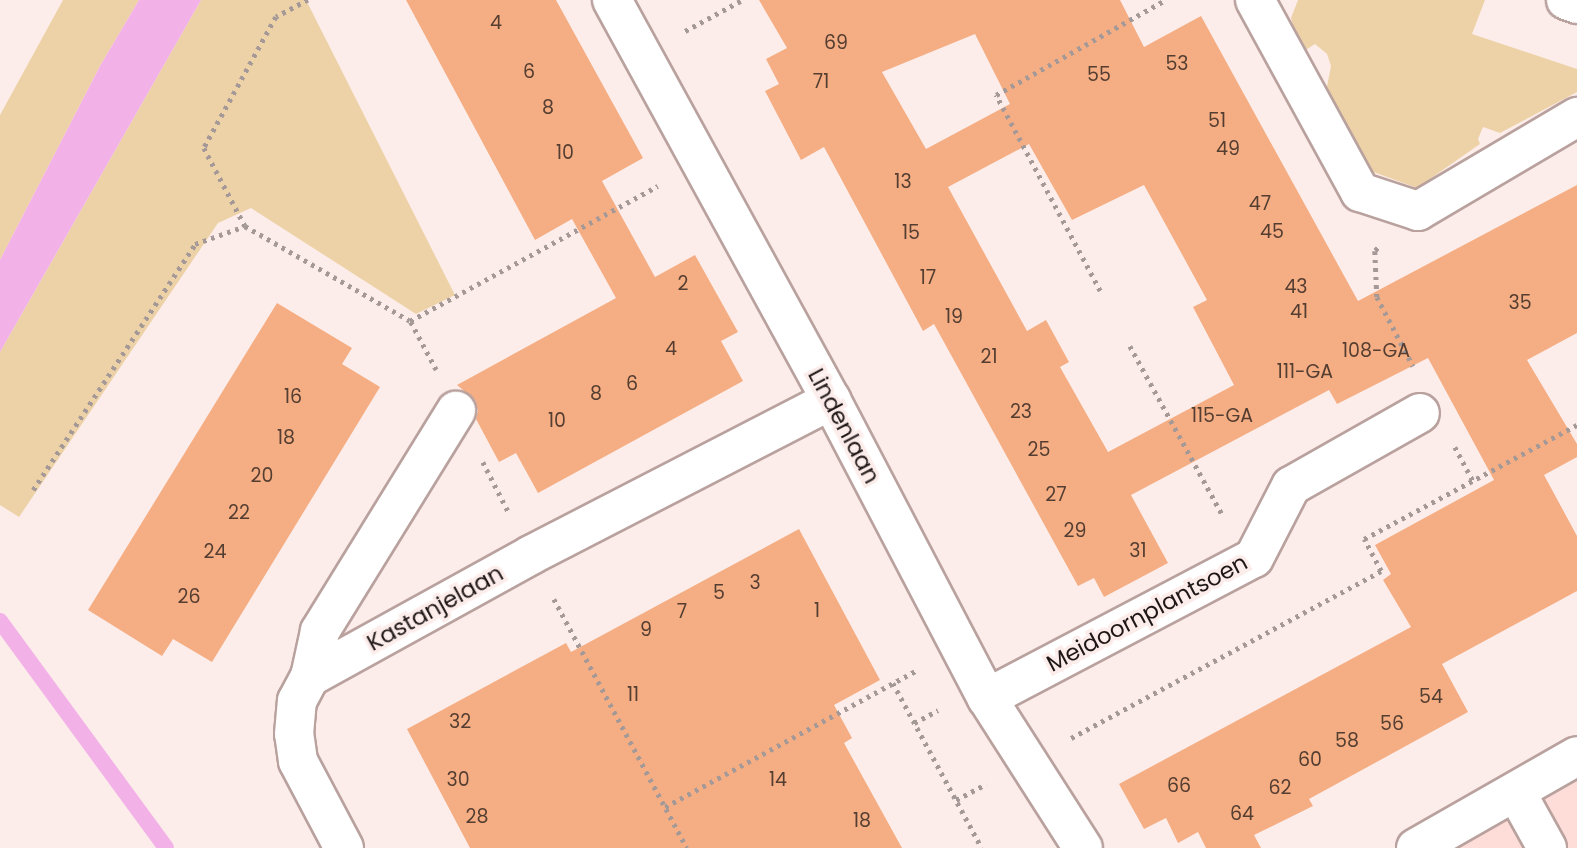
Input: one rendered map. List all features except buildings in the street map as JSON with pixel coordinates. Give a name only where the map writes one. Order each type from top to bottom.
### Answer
[{"type":"street","name":"Lindenlaan","points":[[612,0],[831,400],[987,698],[1083,848]]},
{"type":"street","points":[[1255,0],[1360,192],[1418,211],[1577,117]]},
{"type":"street","points":[[1566,0],[1577,4]]},
{"type":"street","name":"Kastanjelaan","points":[[310,677],[531,555],[831,400]]},
{"type":"street","points":[[344,848],[298,761],[294,734],[297,701],[310,677],[320,631],[456,411]]},
{"type":"street","name":"Meidoornplantsoen","points":[[987,698],[1254,558],[1291,485],[1420,413]]},
{"type":"street","points":[[1416,848],[1577,756]]},
{"type":"street","points":[[1516,792],[1547,848]]},
{"type":"path","points":[[309,0],[276,17],[204,148],[246,226],[410,321],[687,848]]},
{"type":"path","points":[[731,6],[743,0]]},
{"type":"path","points":[[1100,291],[996,95],[1165,0]]},
{"type":"path","points":[[410,321],[701,163]]},
{"type":"path","points":[[1418,211],[1375,251],[1377,297],[1432,403],[1420,413]]},
{"type":"path","points":[[33,490],[195,244],[246,226]]},
{"type":"path","points":[[1130,346],[1248,561]]},
{"type":"path","points":[[956,800],[1381,571],[1364,539],[1577,425]]},
{"type":"path","points":[[665,807],[960,647]]},
{"type":"path","points":[[893,683],[982,848]]},
{"type":"shaded area","points":[[63,0],[139,0],[100,66],[0,260],[0,115]]},
{"type":"shaded area","points":[[139,0],[201,0],[0,352],[0,260],[100,66]]},
{"type":"shaded area","points":[[201,0],[306,0],[455,295],[416,314],[251,208],[218,223],[19,517],[0,505],[0,352]]},
{"type":"shaded area","points":[[1298,0],[1485,0],[1472,34],[1577,69],[1577,92],[1500,133],[1483,127],[1478,139],[1480,144],[1417,188],[1368,170],[1326,92],[1331,66],[1327,54],[1315,44],[1301,53],[1291,18]]},
{"type":"shaded area","points":[[1577,768],[1577,848],[1433,848]]},
{"type":"waterway","points":[[0,621],[166,848]]}]
